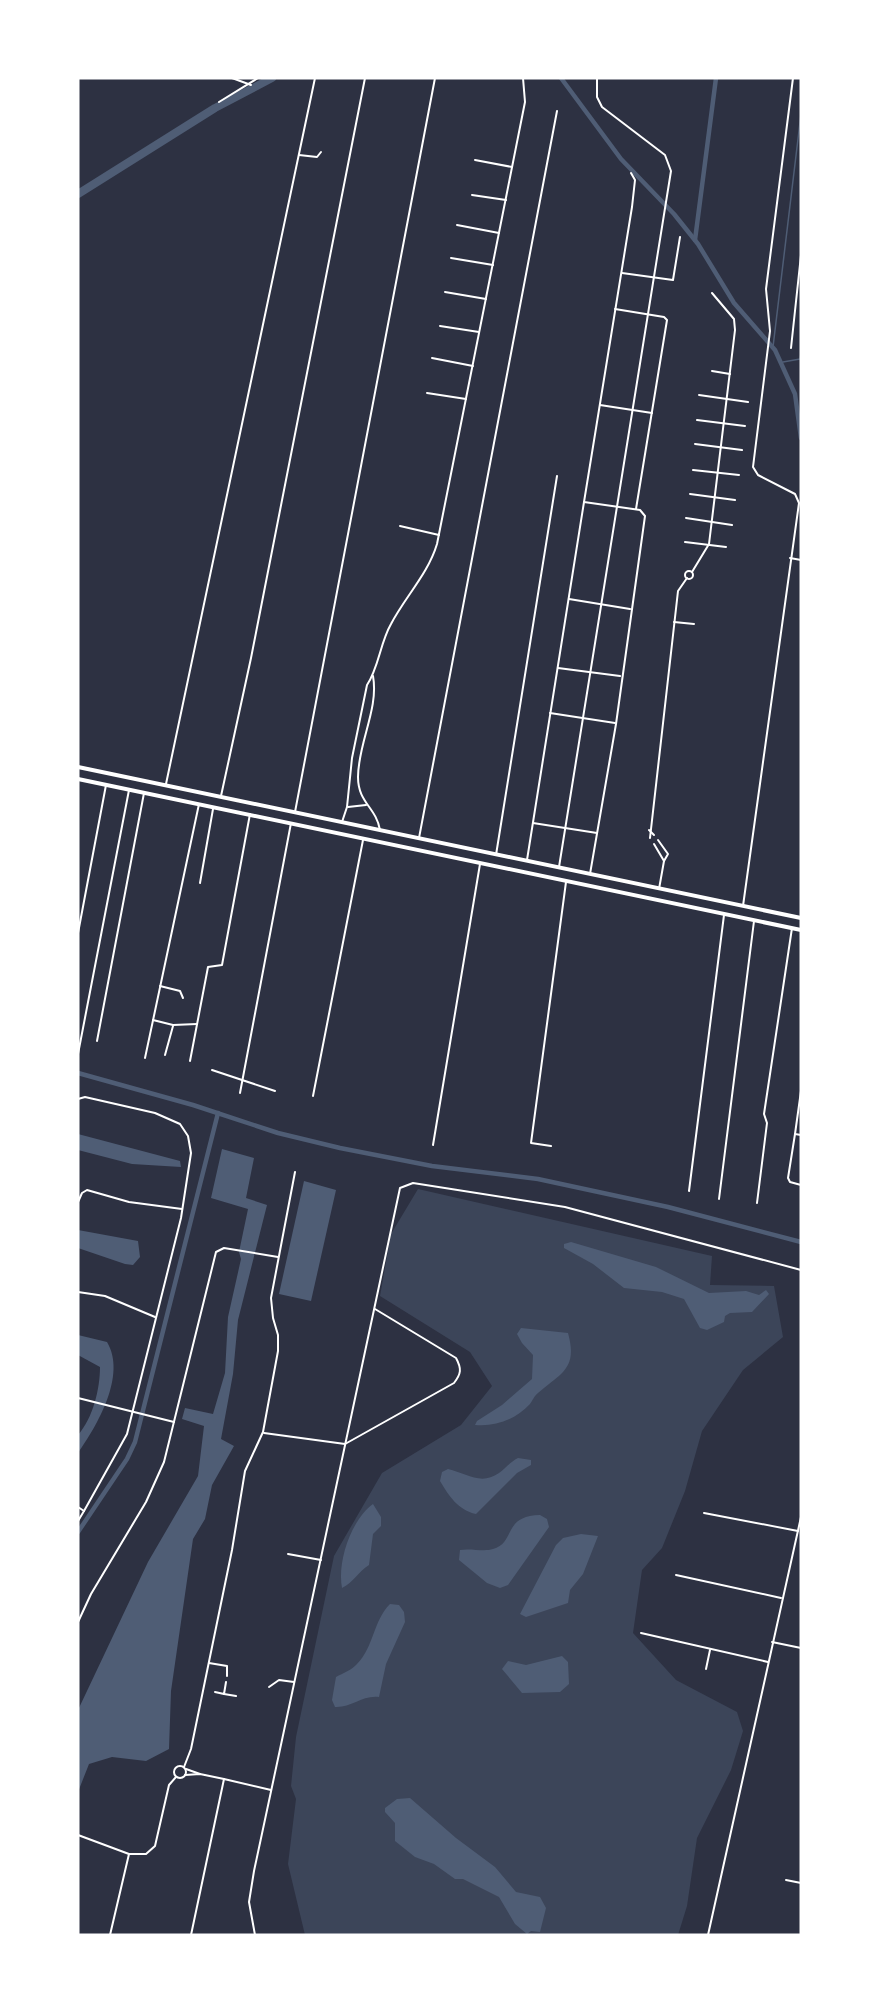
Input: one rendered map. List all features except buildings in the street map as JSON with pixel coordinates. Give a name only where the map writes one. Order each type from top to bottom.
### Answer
[{"type":"main road","points":[[78,767],[801,918]]},
{"type":"main road","points":[[78,779],[801,930]]},
{"type":"main road","points":[[270,818],[272,808]]},
{"type":"street","points":[[232,78],[250,85]]},
{"type":"street","points":[[219,102],[258,78]]},
{"type":"street","points":[[165,787],[315,78]]},
{"type":"street","points":[[220,798],[365,78]]},
{"type":"street","points":[[295,813],[435,78]]},
{"type":"street","points":[[342,822],[347,807],[352,758],[367,684],[373,676],[390,625],[434,555],[439,535],[525,102],[523,78]]},
{"type":"street","points":[[559,868],[671,171],[664,155],[602,107],[597,97],[597,78]]},
{"type":"street","points":[[742,906],[798,499],[795,494],[759,475],[753,467],[770,331],[766,289],[793,78]]},
{"type":"street","points":[[419,838],[557,111]]},
{"type":"street","points":[[299,155],[317,157],[321,152]]},
{"type":"street","points":[[475,160],[512,167]]},
{"type":"street","points":[[527,861],[622,273],[635,180],[631,173]]},
{"type":"street","points":[[472,195],[506,200]]},
{"type":"street","points":[[457,225],[499,233]]},
{"type":"street","points":[[622,273],[671,281],[674,278],[680,237]]},
{"type":"street","points":[[791,348],[801,255]]},
{"type":"street","points":[[451,258],[493,265]]},
{"type":"street","points":[[445,292],[486,299]]},
{"type":"street","points":[[650,838],[678,591],[687,578],[687,572],[692,572],[709,544],[730,374],[735,323],[712,292]]},
{"type":"street","points":[[615,309],[649,314],[667,320],[636,509]]},
{"type":"street","points":[[440,326],[479,332]]},
{"type":"street","points":[[432,358],[473,366]]},
{"type":"street","points":[[712,372],[730,374]]},
{"type":"street","points":[[427,393],[466,399]]},
{"type":"street","points":[[699,395],[748,402]]},
{"type":"street","points":[[600,405],[652,413]]},
{"type":"street","points":[[697,420],[745,426]]},
{"type":"street","points":[[695,444],[742,450]]},
{"type":"street","points":[[693,470],[739,476]]},
{"type":"street","points":[[496,855],[557,476]]},
{"type":"street","points":[[690,494],[735,500]]},
{"type":"street","points":[[584,502],[636,509],[643,512],[645,516],[630,609],[616,724],[590,874]]},
{"type":"street","points":[[686,518],[732,525]]},
{"type":"street","points":[[400,526],[439,535]]},
{"type":"street","points":[[685,542],[726,547]]},
{"type":"street","points":[[790,558],[801,560]]},
{"type":"street","points":[[568,599],[630,609]]},
{"type":"street","points":[[674,622],[694,624]]},
{"type":"street","points":[[558,668],[622,677]]},
{"type":"street","points":[[373,676],[374,694],[358,776],[360,793],[366,805],[376,814],[380,830]]},
{"type":"street","points":[[550,713],[616,724]]},
{"type":"street","points":[[78,933],[106,785]]},
{"type":"street","points":[[78,1054],[129,790]]},
{"type":"street","points":[[97,1041],[144,793]]},
{"type":"street","points":[[145,1058],[199,804]]},
{"type":"street","points":[[347,807],[366,805]]},
{"type":"street","points":[[200,883],[213,807]]},
{"type":"street","points":[[190,1061],[208,967],[222,965],[250,814]]},
{"type":"street","points":[[240,1093],[291,823]]},
{"type":"street","points":[[533,823],[597,833]]},
{"type":"street","points":[[650,830],[654,835]]},
{"type":"street","points":[[314,1096],[364,837]]},
{"type":"street","points":[[658,840],[668,855],[664,861],[659,889]]},
{"type":"street","points":[[654,844],[664,861]]},
{"type":"street","points":[[657,848],[662,845]]},
{"type":"street","points":[[433,1145],[480,864]]},
{"type":"street","points":[[551,1146],[531,1143],[566,882]]},
{"type":"street","points":[[690,1191],[724,915]]},
{"type":"street","points":[[719,1199],[754,921]]},
{"type":"street","points":[[757,1203],[767,1123],[764,1114],[792,928]]},
{"type":"street","points":[[160,986],[180,991],[183,998]]},
{"type":"street","points":[[153,1020],[173,1025],[197,1024]]},
{"type":"street","points":[[165,1055],[173,1025]]},
{"type":"street","points":[[212,1070],[275,1091]]},
{"type":"street","points":[[801,1091],[788,1178],[790,1182],[801,1185]]},
{"type":"street","points":[[78,1099],[85,1097],[155,1113],[180,1124],[186,1130],[190,1153],[183,1209],[133,1413],[121,1449],[78,1521]]},
{"type":"street","points":[[795,1134],[801,1136]]},
{"type":"street","points":[[185,1775],[232,1550],[245,1471],[263,1432],[278,1351],[278,1335],[271,1308],[294,1172]]},
{"type":"street","points":[[255,1935],[249,1902],[400,1188],[406,1184],[516,1198],[565,1208],[801,1270]]},
{"type":"street","points":[[78,1202],[81,1193],[87,1190],[129,1202],[183,1209]]},
{"type":"street","points":[[78,1622],[91,1594],[146,1503],[167,1453],[216,1252],[224,1248],[279,1257]]},
{"type":"street","points":[[78,1292],[105,1296],[155,1317]]},
{"type":"street","points":[[263,1432],[345,1444],[454,1383],[460,1375],[456,1358],[375,1309]]},
{"type":"street","points":[[78,1398],[174,1422]]},
{"type":"street","points":[[78,1507],[84,1511]]},
{"type":"street","points":[[704,1513],[798,1531]]},
{"type":"street","points":[[708,1935],[781,1598],[801,1517]]},
{"type":"street","points":[[288,1554],[321,1560]]},
{"type":"street","points":[[676,1575],[781,1598]]},
{"type":"street","points":[[641,1633],[768,1662]]},
{"type":"street","points":[[772,1642],[801,1648]]},
{"type":"street","points":[[706,1669],[710,1650]]},
{"type":"street","points":[[209,1663],[228,1666],[227,1676]]},
{"type":"street","points":[[269,1687],[279,1680],[294,1682]]},
{"type":"street","points":[[224,1694],[226,1682]]},
{"type":"street","points":[[215,1692],[236,1696]]},
{"type":"street","points":[[78,1835],[129,1854],[146,1854],[155,1845],[169,1785],[176,1777],[175,1767],[272,1790]]},
{"type":"street","points":[[176,1777],[200,1774]]},
{"type":"street","points":[[191,1935],[224,1779]]},
{"type":"street","points":[[110,1935],[129,1854]]},
{"type":"street","points":[[786,1880],[801,1883]]},
{"type":"shaded area","points":[[78,1134],[180,1161],[181,1167],[132,1164],[78,1150]]},
{"type":"shaded area","points":[[222,1149],[254,1158],[246,1198],[267,1205],[238,1320],[233,1374],[221,1439],[234,1446],[212,1485],[205,1519],[193,1539],[171,1691],[169,1749],[146,1761],[112,1757],[89,1764],[78,1792],[78,1710],[148,1562],[198,1476],[204,1426],[182,1419],[185,1408],[213,1414],[225,1373],[228,1317],[241,1259],[239,1252],[248,1209],[211,1198]]},
{"type":"shaded area","points":[[304,1181],[336,1190],[311,1301],[279,1294]]},
{"type":"shaded area","points":[[418,1189],[712,1256],[710,1285],[774,1286],[783,1337],[743,1370],[702,1431],[685,1491],[662,1548],[642,1570],[633,1633],[676,1680],[737,1712],[743,1731],[731,1770],[697,1838],[687,1906],[678,1935],[305,1935],[288,1864],[296,1799],[291,1786],[296,1737],[334,1556],[382,1473],[461,1425],[492,1386],[470,1352],[380,1296],[391,1234]]},
{"type":"shaded area","points":[[78,1230],[138,1241],[140,1257],[133,1265],[125,1264],[78,1248]]},
{"type":"shaded area","points":[[571,1242],[656,1267],[709,1293],[746,1291],[759,1295],[766,1290],[769,1294],[752,1312],[730,1313],[725,1316],[724,1322],[707,1330],[700,1328],[684,1299],[662,1292],[624,1288],[593,1264],[564,1248],[564,1244]]},
{"type":"shaded area","points":[[521,1328],[568,1333],[571,1345],[569,1363],[560,1375],[518,1414],[498,1423],[475,1425],[477,1421],[502,1405],[532,1379],[533,1355],[517,1334]]},
{"type":"shaded area","points":[[78,1335],[107,1342],[114,1369],[112,1385],[101,1415],[78,1453],[78,1435],[95,1403],[100,1367],[78,1355]]},
{"type":"shaded area","points":[[518,1458],[531,1460],[531,1465],[517,1473],[476,1514],[459,1506],[440,1481],[442,1472],[448,1469],[480,1479],[492,1477]]},
{"type":"shaded area","points":[[373,1504],[381,1517],[381,1526],[373,1534],[369,1565],[342,1588],[342,1566],[347,1542],[358,1520]]},
{"type":"shaded area","points":[[540,1515],[547,1519],[549,1527],[508,1585],[500,1588],[487,1583],[459,1560],[460,1550],[486,1550],[500,1546],[520,1520]]},
{"type":"shaded area","points":[[581,1534],[598,1536],[583,1574],[570,1590],[568,1603],[526,1617],[520,1614],[556,1545],[563,1538]]},
{"type":"shaded area","points":[[390,1604],[399,1605],[404,1612],[405,1622],[386,1664],[379,1697],[335,1707],[332,1700],[336,1677],[353,1668],[363,1657],[380,1618]]},
{"type":"shaded area","points":[[562,1656],[568,1662],[569,1684],[560,1692],[522,1693],[502,1669],[508,1661],[526,1665]]},
{"type":"shaded area","points":[[410,1798],[456,1838],[495,1867],[516,1892],[540,1897],[546,1908],[540,1932],[531,1931],[527,1934],[515,1924],[499,1897],[463,1879],[455,1879],[434,1864],[415,1857],[395,1841],[395,1823],[385,1812],[385,1808],[397,1799]]},
{"type":"waterway","points":[[78,194],[215,108],[272,78]]},
{"type":"waterway","points":[[561,78],[621,159],[674,214],[698,244],[734,303],[775,350],[795,394],[801,438]]},
{"type":"waterway","points":[[695,240],[716,78]]},
{"type":"waterway","points":[[773,347],[801,114]]},
{"type":"waterway","points":[[783,362],[800,359],[801,353]]},
{"type":"waterway","points":[[78,1073],[193,1105],[278,1133],[340,1148],[432,1166],[538,1179],[668,1207],[801,1242]]},
{"type":"waterway","points":[[78,1532],[127,1459],[135,1442],[218,1113]]}]
